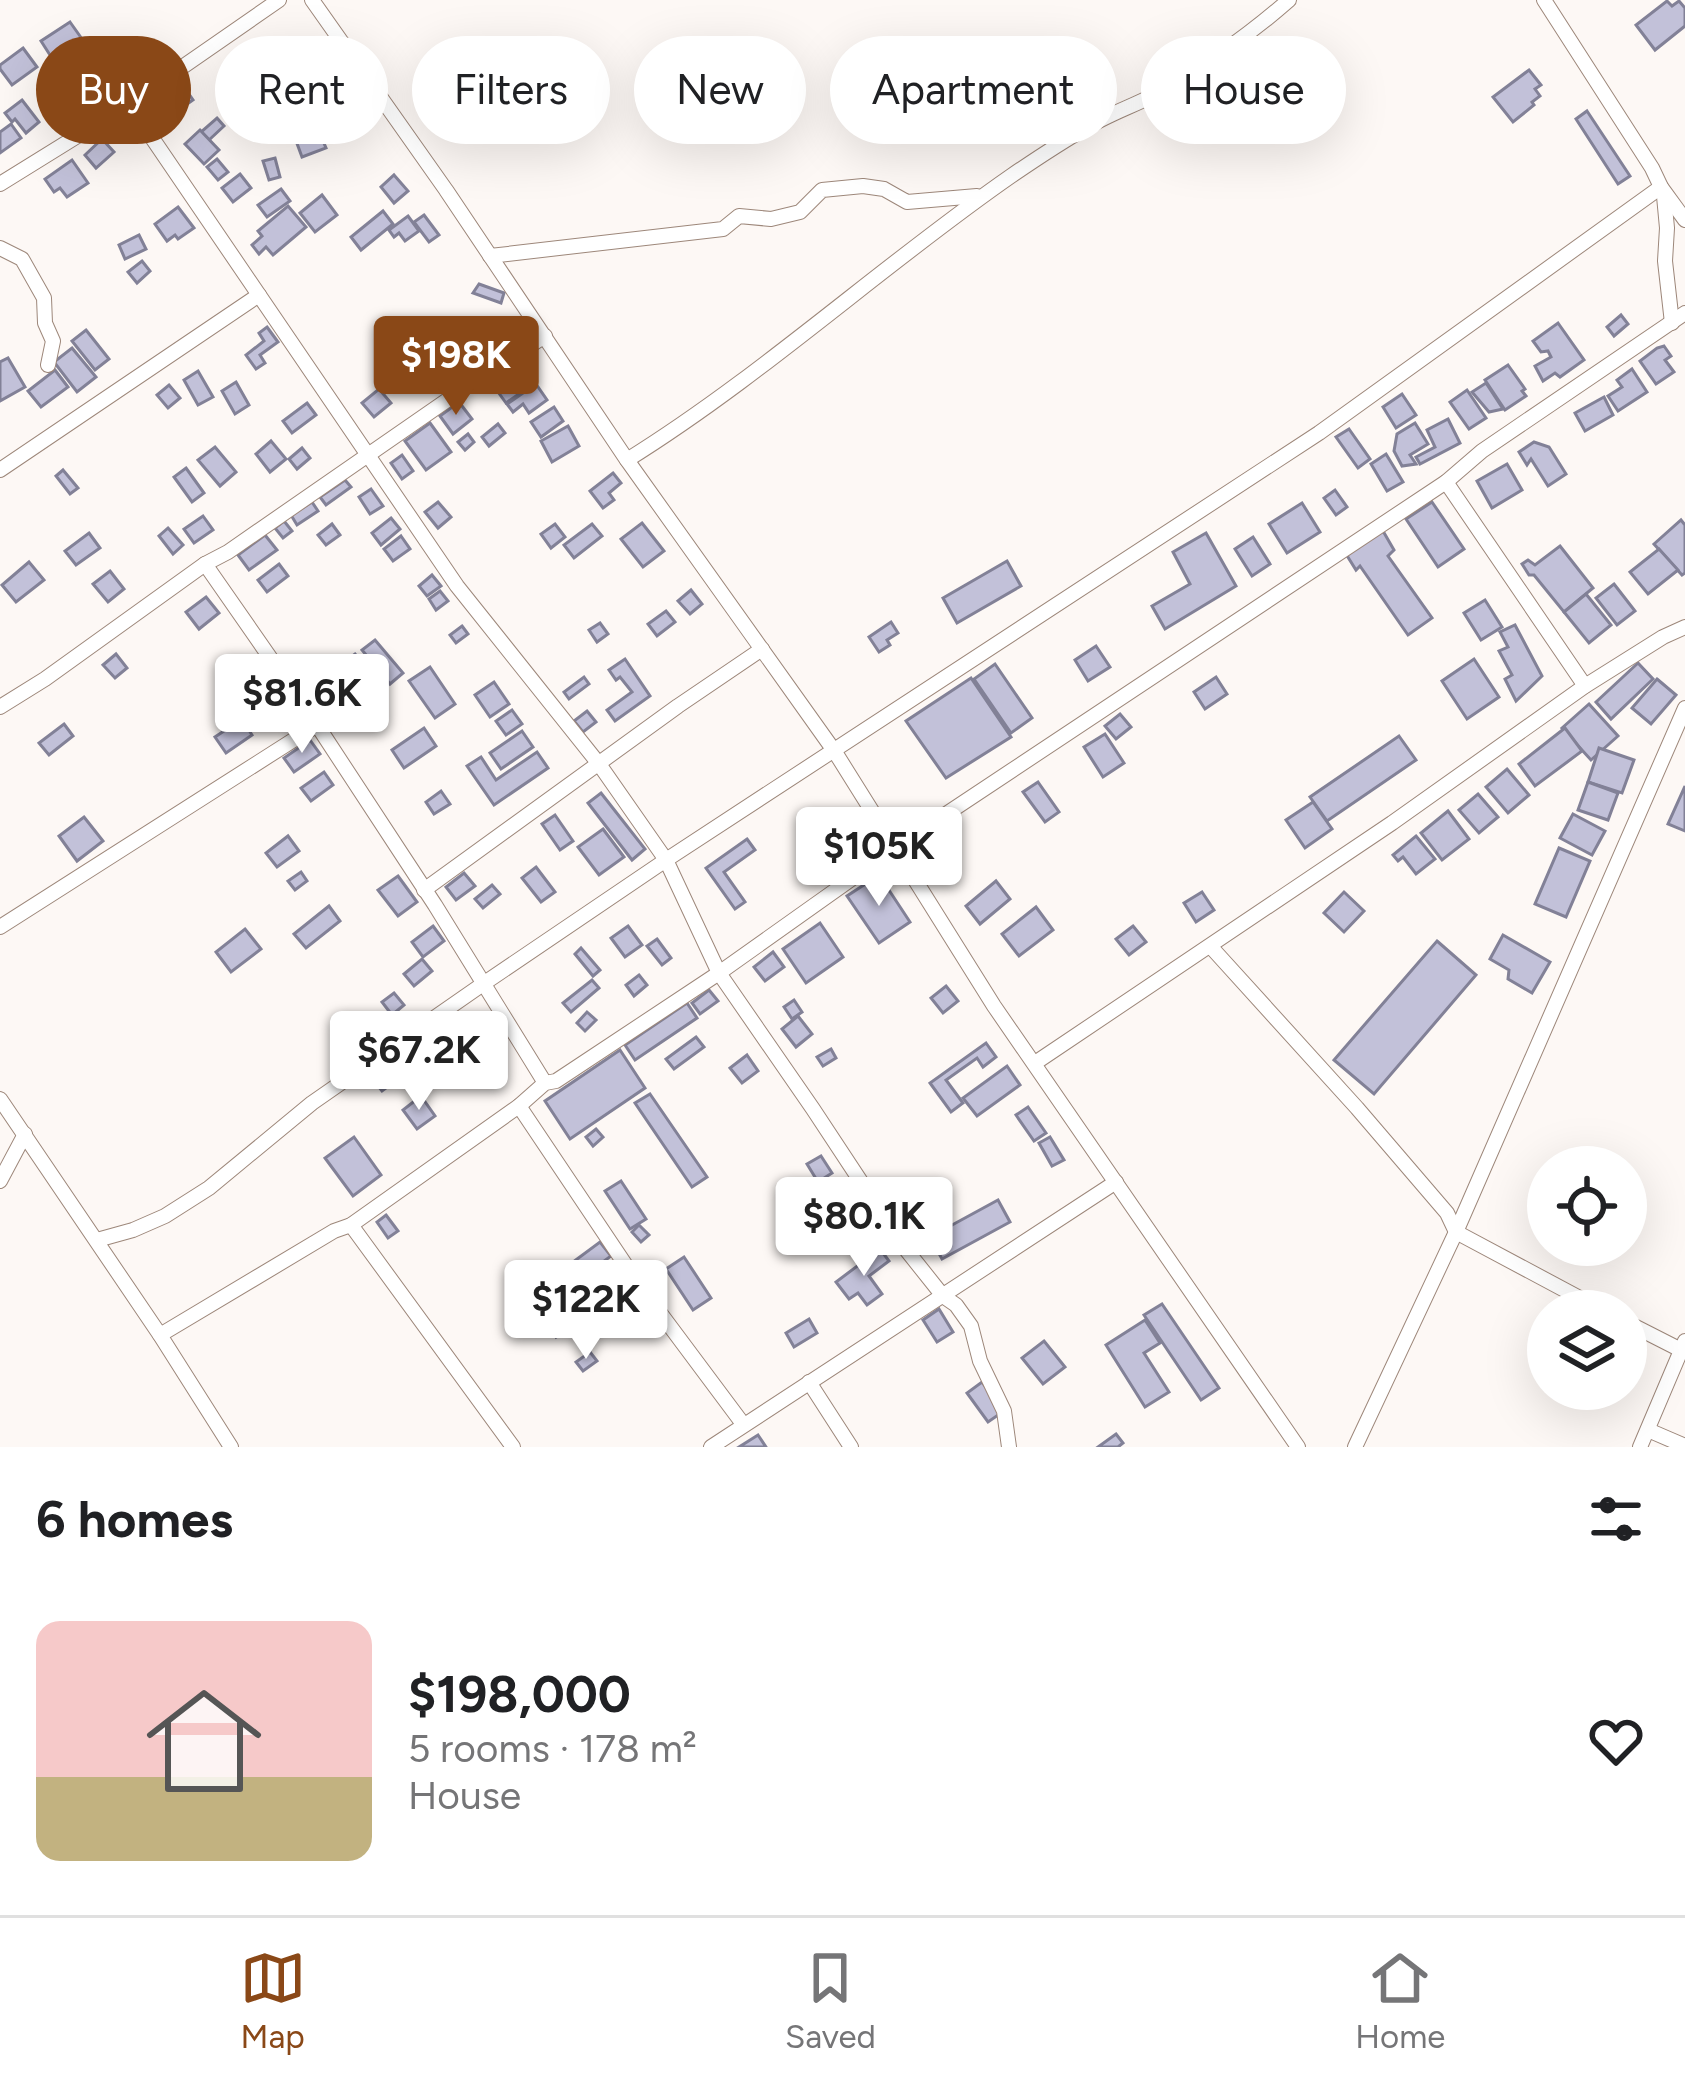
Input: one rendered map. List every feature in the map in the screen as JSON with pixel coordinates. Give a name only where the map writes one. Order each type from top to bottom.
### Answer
[{"type":"street","points":[[191,61],[279,0]]},
{"type":"street","points":[[312,0],[627,460],[835,752],[970,969],[1298,1447]]},
{"type":"street","points":[[627,460],[678,428],[988,193],[1090,125],[1188,74],[1289,0]]},
{"type":"street","points":[[1544,0],[1685,220]]},
{"type":"street","points":[[0,184],[64,144]]},
{"type":"street","points":[[156,144],[458,586],[599,764],[666,860],[719,973],[904,1247],[971,1326],[980,1361],[1004,1411],[1009,1447]]},
{"type":"street","points":[[490,256],[723,229],[739,216],[771,219],[800,212],[822,190],[863,186],[884,189],[908,202],[988,193]]},
{"type":"street","points":[[160,1335],[351,1225],[545,1083],[556,1081],[719,973],[895,848],[1446,482],[1482,451],[1678,318],[1664,261],[1667,228],[1662,189]]},
{"type":"street","points":[[97,1240],[165,1216],[209,1188],[312,1103],[483,984],[1319,433],[1662,189]]},
{"type":"street","points":[[0,248],[22,259],[44,298],[45,323],[53,341],[49,365]]},
{"type":"street","points":[[0,470],[259,295]]},
{"type":"street","points":[[0,707],[545,336]]},
{"type":"street","points":[[1446,482],[1585,686]]},
{"type":"street","points":[[205,564],[317,725],[545,1083]]},
{"type":"street","points":[[1035,1063],[1585,686],[1685,627]]},
{"type":"street","points":[[424,890],[762,649]]},
{"type":"street","points":[[1355,1447],[1456,1232],[1685,708]]},
{"type":"street","points":[[0,927],[317,725]]},
{"type":"street","points":[[1210,947],[1383,1138],[1447,1214],[1456,1232],[1565,1290]]},
{"type":"street","points":[[0,1099],[231,1447]]},
{"type":"street","points":[[519,1106],[638,1282],[743,1424]]},
{"type":"street","points":[[0,1181],[25,1134]]},
{"type":"street","points":[[711,1447],[1116,1182]]},
{"type":"street","points":[[351,1225],[513,1447]]},
{"type":"street","points":[[1640,1447],[1683,1346],[1647,1331]]},
{"type":"street","points":[[809,1382],[851,1447]]},
{"type":"street","points":[[1648,1430],[1685,1446]]},
{"type":"building","points":[[1667,1],[1672,6],[1679,1],[1685,8],[1685,26],[1655,50],[1636,25]]},
{"type":"building","points":[[70,22],[80,36],[49,36]]},
{"type":"building","points":[[23,48],[36,68],[12,85],[0,65]]},
{"type":"building","points":[[1529,70],[1541,85],[1535,89],[1540,96],[1513,122],[1493,97]]},
{"type":"building","points":[[22,100],[36,125],[26,133],[5,113]]},
{"type":"building","points":[[1587,111],[1630,176],[1618,184],[1576,119]]},
{"type":"building","points":[[215,120],[215,134],[209,140],[201,132]]},
{"type":"building","points":[[11,124],[21,138],[0,153],[0,132]]},
{"type":"building","points":[[200,130],[219,150],[204,164],[185,144],[191,144]]},
{"type":"building","points":[[97,144],[107,144],[114,152],[96,168],[85,155]]},
{"type":"building","points":[[297,144],[324,144],[326,148],[302,157]]},
{"type":"building","points":[[275,158],[280,177],[269,180],[263,161]]},
{"type":"building","points":[[217,159],[228,172],[218,180],[207,167]]},
{"type":"building","points":[[72,160],[88,183],[67,197],[60,188],[54,192],[45,179]]},
{"type":"building","points":[[240,174],[251,188],[233,202],[222,188]]},
{"type":"building","points":[[394,175],[408,191],[394,203],[381,187]]},
{"type":"building","points":[[281,189],[290,201],[267,217],[258,205]]},
{"type":"building","points":[[322,195],[337,215],[315,232],[300,213]]},
{"type":"building","points":[[288,206],[306,227],[273,255],[266,247],[259,254],[252,245],[262,236],[258,231]]},
{"type":"building","points":[[178,207],[194,228],[167,241],[155,224]]},
{"type":"building","points":[[383,211],[393,224],[361,250],[351,237]]},
{"type":"building","points":[[424,215],[439,235],[429,242],[414,222]]},
{"type":"building","points":[[408,216],[419,231],[405,241],[399,233],[394,237],[389,230]]},
{"type":"building","points":[[139,235],[146,249],[125,259],[119,245]]},
{"type":"building","points":[[142,261],[150,271],[137,283],[128,272]]},
{"type":"building","points":[[479,284],[504,293],[501,303],[473,293]]},
{"type":"building","points":[[1621,315],[1628,324],[1614,336],[1607,327]]},
{"type":"building","points":[[487,318],[498,333],[470,352],[460,336]]},
{"type":"building","points":[[1558,323],[1584,360],[1560,377],[1555,373],[1543,381],[1535,366],[1551,357],[1533,341]]},
{"type":"building","points":[[267,327],[278,342],[260,355],[265,363],[256,369],[246,355],[264,341],[259,333]]},
{"type":"building","points":[[449,329],[468,356],[438,376],[419,351]]},
{"type":"building","points":[[86,330],[109,359],[95,370],[72,341]]},
{"type":"building","points":[[1664,346],[1671,356],[1665,360],[1674,372],[1656,384],[1640,361]]},
{"type":"building","points":[[72,348],[96,377],[77,392],[54,362]]},
{"type":"building","points":[[8,358],[25,387],[0,401],[0,362]]},
{"type":"building","points":[[1508,365],[1526,396],[1505,410],[1485,380]]},
{"type":"building","points":[[526,368],[536,382],[506,403],[496,389]]},
{"type":"building","points":[[1632,369],[1647,392],[1618,411],[1608,396],[1622,387],[1617,380]]},
{"type":"building","points":[[55,370],[68,387],[41,407],[28,391]]},
{"type":"building","points":[[198,371],[213,397],[198,405],[184,380]]},
{"type":"building","points":[[236,382],[249,405],[235,414],[222,391]]},
{"type":"building","points":[[1486,383],[1503,409],[1489,412],[1472,392]]},
{"type":"building","points":[[536,384],[547,400],[529,413],[523,404],[513,412],[507,404]]},
{"type":"building","points":[[169,385],[180,398],[168,408],[157,395]]},
{"type":"building","points":[[379,389],[391,403],[374,417],[362,403]]},
{"type":"building","points":[[1467,390],[1486,418],[1469,429],[1450,402]]},
{"type":"building","points":[[1402,394],[1416,415],[1396,428],[1383,407]]},
{"type":"building","points":[[1604,397],[1613,415],[1585,431],[1575,413]]},
{"type":"building","points":[[459,402],[472,419],[453,434],[440,416]]},
{"type":"building","points":[[307,403],[316,415],[292,433],[283,421]]},
{"type":"building","points":[[554,407],[563,421],[541,437],[531,422]]},
{"type":"building","points":[[1448,419],[1460,443],[1420,464],[1416,457],[1435,447],[1427,430]]},
{"type":"building","points":[[430,423],[451,452],[426,470],[405,441]]},
{"type":"building","points":[[1415,423],[1428,444],[1410,455],[1416,464],[1402,466],[1394,451],[1397,434]]},
{"type":"building","points":[[498,424],[505,433],[489,446],[482,437]]},
{"type":"building","points":[[568,426],[579,446],[552,462],[541,441]]},
{"type":"building","points":[[1349,429],[1370,459],[1358,468],[1336,437]]},
{"type":"building","points":[[468,434],[474,442],[465,450],[458,442]]},
{"type":"building","points":[[271,441],[286,459],[270,472],[256,454]]},
{"type":"building","points":[[1534,442],[1549,447],[1566,474],[1548,486],[1531,459],[1527,465],[1519,452]]},
{"type":"building","points":[[215,447],[236,472],[220,486],[198,460]]},
{"type":"building","points":[[302,448],[310,458],[297,469],[289,459]]},
{"type":"building","points":[[1386,454],[1403,482],[1387,491],[1371,464]]},
{"type":"building","points":[[402,455],[413,471],[402,479],[391,463]]},
{"type":"building","points":[[1507,464],[1522,490],[1492,508],[1477,481]]},
{"type":"building","points":[[186,468],[204,493],[192,502],[174,477]]},
{"type":"building","points":[[63,470],[78,488],[70,494],[56,476]]},
{"type":"building","points":[[613,473],[621,483],[609,493],[614,500],[603,508],[590,491]]},
{"type":"building","points":[[345,480],[351,487],[326,505],[320,497]]},
{"type":"building","points":[[371,489],[383,506],[370,514],[359,497]]},
{"type":"building","points":[[1335,490],[1347,507],[1336,515],[1324,498]]},
{"type":"building","points":[[312,502],[318,511],[297,525],[291,515]]},
{"type":"building","points":[[438,502],[451,517],[438,528],[425,512]]},
{"type":"building","points":[[1432,502],[1464,549],[1438,567],[1406,519]]},
{"type":"building","points":[[1302,503],[1320,532],[1287,553],[1269,524]]},
{"type":"building","points":[[203,516],[213,530],[194,543],[184,529]]},
{"type":"building","points":[[391,518],[400,529],[381,545],[372,533]]},
{"type":"building","points":[[1681,520],[1685,525],[1682,575],[1654,544]]},
{"type":"building","points":[[284,521],[292,531],[283,538],[275,528]]},
{"type":"building","points":[[642,523],[664,551],[643,567],[621,539]]},
{"type":"building","points":[[332,524],[340,535],[326,545],[318,535]]},
{"type":"building","points":[[555,524],[565,537],[551,548],[541,534]]},
{"type":"building","points":[[592,524],[602,536],[574,558],[564,545]]},
{"type":"building","points":[[168,528],[183,545],[173,554],[159,536]]},
{"type":"building","points":[[1383,531],[1394,550],[1388,556],[1432,618],[1408,635],[1360,566],[1356,570],[1346,554]]},
{"type":"building","points":[[89,533],[100,548],[76,565],[65,551]]},
{"type":"building","points":[[1206,533],[1236,586],[1165,629],[1152,606],[1190,584],[1173,552]]},
{"type":"building","points":[[265,535],[277,550],[249,570],[238,555]]},
{"type":"building","points":[[401,536],[410,549],[393,561],[384,549]]},
{"type":"building","points":[[1253,537],[1270,564],[1252,576],[1235,549]]},
{"type":"building","points":[[1560,546],[1593,588],[1564,612],[1522,564],[1528,560],[1535,565]]},
{"type":"building","points":[[1659,549],[1678,570],[1648,594],[1630,572]]},
{"type":"building","points":[[1007,561],[1021,586],[957,623],[943,598]]},
{"type":"building","points":[[29,562],[44,580],[16,602],[2,585]]},
{"type":"building","points":[[279,564],[288,576],[267,592],[258,580]]},
{"type":"building","points":[[110,571],[124,589],[108,602],[93,584]]},
{"type":"building","points":[[432,575],[441,586],[427,596],[419,586]]},
{"type":"building","points":[[1614,584],[1635,611],[1617,625],[1596,598]]},
{"type":"building","points":[[691,590],[702,604],[690,614],[678,601]]},
{"type":"building","points":[[440,591],[448,601],[436,610],[429,599]]},
{"type":"building","points":[[1586,594],[1611,625],[1589,643],[1564,612]]},
{"type":"building","points":[[206,597],[219,613],[199,629],[186,612]]},
{"type":"building","points":[[1485,600],[1502,627],[1481,640],[1464,613]]},
{"type":"building","points":[[666,611],[675,622],[657,636],[648,624]]},
{"type":"building","points":[[891,622],[898,633],[879,652],[869,637]]},
{"type":"building","points":[[600,623],[608,634],[597,642],[589,630]]},
{"type":"building","points":[[1515,625],[1542,676],[1516,701],[1505,679],[1512,675],[1499,651],[1508,647],[1500,632]]},
{"type":"building","points":[[462,626],[468,634],[456,643],[450,635]]},
{"type":"building","points":[[375,640],[403,673],[390,684],[362,650]]},
{"type":"building","points":[[1096,646],[1110,667],[1088,681],[1075,660]]},
{"type":"building","points":[[116,654],[127,668],[115,678],[103,665]]},
{"type":"building","points":[[355,654],[365,666],[353,676],[343,663]]},
{"type":"building","points":[[625,659],[650,696],[615,721],[607,710],[632,692],[609,670]]},
{"type":"building","points":[[1474,659],[1499,697],[1467,719],[1442,681]]},
{"type":"building","points":[[1638,663],[1653,679],[1611,719],[1596,702]]},
{"type":"building","points":[[253,664],[263,678],[241,692],[232,678]]},
{"type":"building","points":[[339,664],[349,678],[330,693],[319,679]]},
{"type":"building","points":[[995,664],[1032,718],[1011,733],[974,679]]},
{"type":"building","points":[[430,667],[455,704],[435,718],[409,681]]},
{"type":"building","points":[[584,677],[589,684],[569,699],[564,692]]},
{"type":"building","points":[[1216,677],[1227,694],[1205,709],[1194,692]]},
{"type":"building","points":[[971,678],[1011,737],[946,778],[906,721]]},
{"type":"building","points":[[1657,679],[1676,695],[1651,724],[1632,708]]},
{"type":"building","points":[[494,682],[509,704],[490,717],[475,695]]},
{"type":"building","points":[[1589,704],[1618,736],[1591,760],[1562,728]]},
{"type":"building","points":[[512,710],[522,724],[506,735],[496,721]]},
{"type":"building","points":[[587,711],[596,722],[583,732],[574,721]]},
{"type":"building","points":[[1120,714],[1131,727],[1116,739],[1105,726]]},
{"type":"building","points":[[242,719],[252,735],[226,753],[215,737]]},
{"type":"building","points":[[64,724],[73,736],[49,755],[39,743]]},
{"type":"building","points":[[424,728],[436,746],[404,768],[392,750]]},
{"type":"building","points":[[1565,728],[1582,751],[1535,786],[1519,764]]},
{"type":"building","points":[[522,731],[533,747],[501,769],[490,753]]},
{"type":"building","points":[[1105,734],[1124,763],[1103,777],[1084,747]]},
{"type":"building","points":[[1399,736],[1416,760],[1327,821],[1310,797]]},
{"type":"building","points":[[310,740],[320,754],[294,772],[284,758]]},
{"type":"building","points":[[1599,748],[1634,760],[1622,793],[1588,782]]},
{"type":"building","points":[[537,752],[548,768],[494,805],[467,766],[481,757],[496,780]]},
{"type":"building","points":[[1507,769],[1529,795],[1508,813],[1486,787]]},
{"type":"building","points":[[324,772],[333,785],[311,801],[301,788]]},
{"type":"building","points":[[1038,782],[1059,812],[1045,822],[1023,792]]},
{"type":"building","points":[[1588,782],[1618,793],[1608,820],[1578,810]]},
{"type":"building","points":[[1685,786],[1685,831],[1668,824]]},
{"type":"building","points":[[441,791],[450,804],[434,814],[426,802]]},
{"type":"building","points":[[601,793],[645,849],[632,860],[588,803]]},
{"type":"building","points":[[1478,794],[1498,817],[1479,833],[1459,810]]},
{"type":"building","points":[[1313,802],[1332,829],[1305,848],[1286,820]]},
{"type":"building","points":[[1448,811],[1469,839],[1442,860],[1421,833]]},
{"type":"building","points":[[1573,814],[1605,831],[1592,855],[1560,838]]},
{"type":"building","points":[[555,815],[573,841],[560,850],[542,824]]},
{"type":"building","points":[[84,817],[103,841],[77,861],[59,836]]},
{"type":"building","points":[[603,829],[624,857],[599,875],[578,847]]},
{"type":"building","points":[[288,836],[299,851],[277,867],[266,853]]},
{"type":"building","points":[[1416,836],[1435,859],[1416,874],[1403,857],[1398,861],[1393,855]]},
{"type":"building","points":[[747,839],[755,850],[724,872],[745,902],[735,909],[706,868]]},
{"type":"building","points":[[1559,848],[1590,861],[1566,917],[1535,904]]},
{"type":"building","points":[[536,867],[555,892],[541,902],[522,878]]},
{"type":"building","points":[[301,872],[307,881],[295,890],[288,881]]},
{"type":"building","points":[[464,873],[475,886],[456,900],[446,887]]},
{"type":"building","points":[[879,875],[910,922],[879,943],[847,896]]},
{"type":"building","points":[[398,876],[417,902],[398,916],[378,890]]},
{"type":"building","points":[[996,881],[1010,899],[980,924],[966,906]]},
{"type":"building","points":[[492,885],[500,894],[483,908],[475,899]]},
{"type":"building","points":[[1202,892],[1214,910],[1196,922],[1184,903]]},
{"type":"building","points":[[1344,892],[1364,911],[1344,932],[1324,913]]},
{"type":"building","points":[[329,906],[340,921],[306,948],[294,934]]},
{"type":"building","points":[[1036,907],[1053,930],[1019,956],[1002,934]]},
{"type":"building","points":[[820,923],[843,957],[806,983],[783,949]]},
{"type":"building","points":[[433,926],[444,941],[423,957],[412,942]]},
{"type":"building","points":[[628,926],[642,945],[625,957],[611,938]]},
{"type":"building","points":[[1133,926],[1146,942],[1129,955],[1116,939]]},
{"type":"building","points":[[245,929],[261,949],[231,972],[216,952]]},
{"type":"building","points":[[1503,935],[1550,962],[1532,993],[1508,979],[1509,970],[1490,959]]},
{"type":"building","points":[[657,939],[671,958],[662,965],[647,946]]},
{"type":"building","points":[[1437,941],[1476,975],[1374,1094],[1334,1060]]},
{"type":"building","points":[[581,948],[600,970],[593,976],[575,954]]},
{"type":"building","points":[[773,952],[784,967],[765,981],[754,967]]},
{"type":"building","points":[[422,959],[432,971],[414,986],[404,974]]},
{"type":"building","points":[[639,975],[647,985],[634,996],[626,985]]},
{"type":"building","points":[[592,980],[599,988],[571,1012],[563,1003]]},
{"type":"building","points":[[946,986],[958,1001],[943,1013],[931,998]]},
{"type":"building","points":[[709,990],[718,1001],[700,1014],[692,1003]]},
{"type":"building","points":[[394,993],[404,1005],[392,1015],[382,1002]]},
{"type":"building","points":[[794,1000],[802,1012],[792,1019],[784,1007]]},
{"type":"building","points":[[687,1003],[697,1018],[635,1060],[625,1045]]},
{"type":"building","points":[[587,1012],[596,1020],[585,1031],[577,1023]]},
{"type":"building","points":[[493,1014],[508,1033],[487,1050],[472,1031]]},
{"type":"building","points":[[798,1016],[812,1034],[796,1047],[782,1029]]},
{"type":"building","points":[[461,1020],[484,1054],[453,1075],[430,1041]]},
{"type":"building","points":[[696,1037],[704,1047],[674,1069],[666,1059]]},
{"type":"building","points":[[986,1043],[996,1057],[983,1067],[977,1058],[946,1080],[963,1103],[951,1112],[930,1083]]},
{"type":"building","points":[[831,1049],[836,1058],[823,1066],[817,1057]]},
{"type":"building","points":[[620,1050],[645,1088],[570,1139],[545,1101]]},
{"type":"building","points":[[747,1055],[758,1071],[742,1083],[730,1068]]},
{"type":"building","points":[[480,1058],[488,1068],[477,1077],[469,1067]]},
{"type":"building","points":[[406,1060],[412,1069],[382,1091],[375,1082]]},
{"type":"building","points":[[1007,1066],[1020,1085],[977,1116],[963,1098]]},
{"type":"building","points":[[650,1094],[707,1177],[692,1187],[635,1103]]},
{"type":"building","points":[[421,1096],[435,1116],[417,1129],[403,1110]]},
{"type":"building","points":[[1028,1107],[1046,1133],[1034,1141],[1016,1115]]},
{"type":"building","points":[[596,1129],[603,1137],[593,1146],[586,1137]]},
{"type":"building","points":[[354,1137],[381,1175],[353,1196],[325,1158]]},
{"type":"building","points":[[1050,1137],[1064,1160],[1052,1166],[1039,1143]]},
{"type":"building","points":[[821,1156],[832,1173],[818,1182],[807,1164]]},
{"type":"building","points":[[621,1181],[646,1219],[630,1229],[605,1191]]},
{"type":"building","points":[[998,1200],[1010,1222],[942,1259],[930,1237]]},
{"type":"building","points":[[386,1215],[398,1231],[388,1238],[377,1222]]},
{"type":"building","points":[[639,1225],[649,1235],[641,1242],[632,1232]]},
{"type":"building","points":[[600,1242],[611,1256],[584,1276],[573,1262]]},
{"type":"building","points":[[880,1249],[889,1261],[869,1276],[882,1294],[867,1305],[858,1293],[849,1299],[836,1282]]},
{"type":"building","points":[[684,1257],[711,1298],[693,1310],[666,1269]]},
{"type":"building","points":[[617,1269],[630,1288],[582,1321],[569,1305]]},
{"type":"building","points":[[567,1274],[574,1285],[559,1295],[577,1322],[556,1337],[531,1299]]},
{"type":"building","points":[[1162,1304],[1219,1388],[1201,1400],[1144,1315]]},
{"type":"building","points":[[939,1309],[953,1332],[937,1342],[923,1320]]},
{"type":"building","points":[[809,1319],[817,1333],[794,1347],[786,1333]]},
{"type":"building","points":[[1145,1320],[1160,1343],[1144,1353],[1169,1392],[1145,1407],[1106,1345]]},
{"type":"building","points":[[1044,1341],[1065,1367],[1043,1384],[1022,1358]]},
{"type":"building","points":[[590,1352],[597,1361],[583,1371],[576,1362]]},
{"type":"building","points":[[982,1382],[1004,1411],[988,1422],[967,1393]]},
{"type":"building","points":[[1116,1434],[1123,1443],[1118,1447],[1098,1447]]},
{"type":"building","points":[[758,1435],[766,1447],[739,1447]]}]
